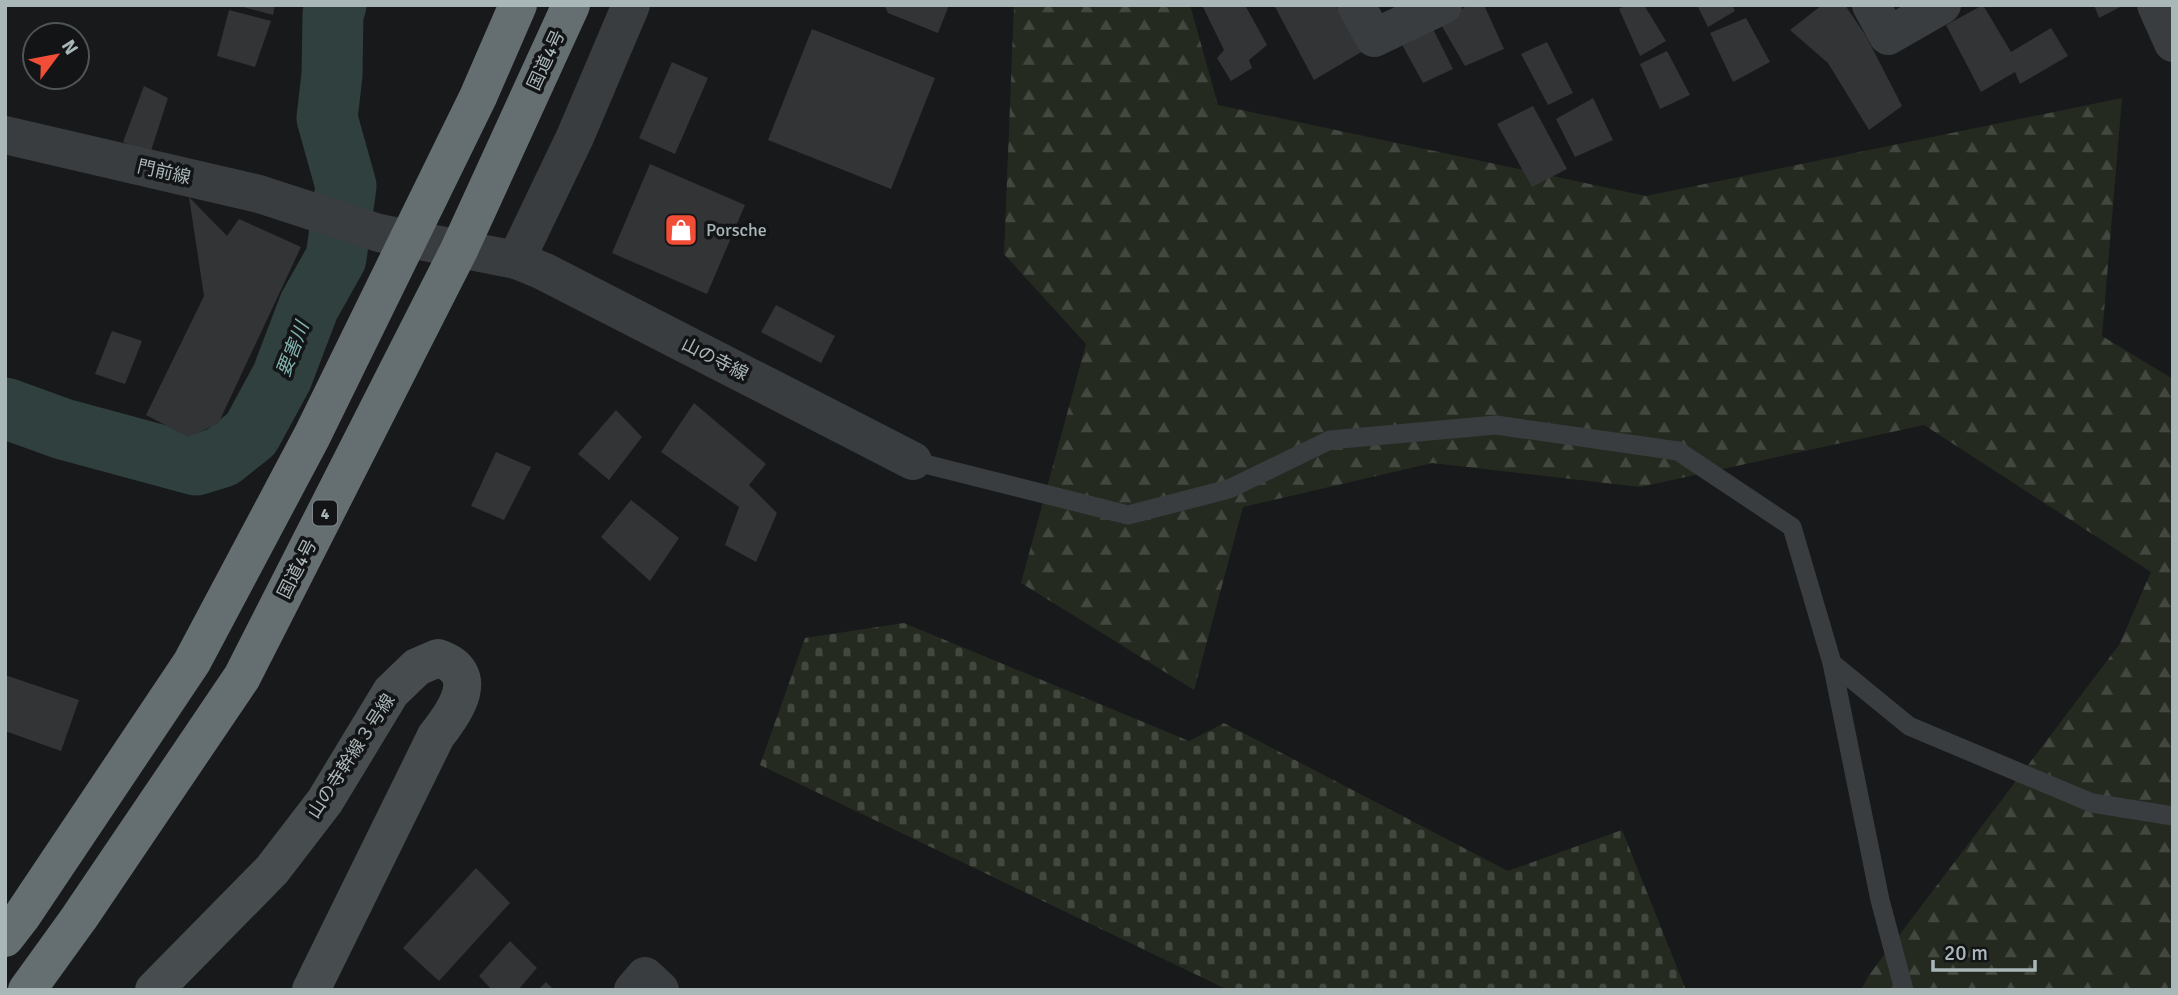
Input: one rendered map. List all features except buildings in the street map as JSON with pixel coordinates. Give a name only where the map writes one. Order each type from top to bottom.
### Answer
[{"type":"highway","points":[[5,938],[192,662],[312,436],[478,97],[518,5]]},
{"type":"highway","name":"国道4号","points":[[27,990],[242,677],[459,250],[571,5]]},
{"type":"street","points":[[516,260],[575,137],[631,5]]},
{"type":"street","points":[[1356,5],[1374,38],[1443,5]]},
{"type":"street","points":[[1871,5],[1888,36],[1942,5]]},
{"type":"street","points":[[2156,5],[2173,43]]},
{"type":"street","name":"門前線","points":[[5,135],[259,194],[321,215],[409,239]]},
{"type":"street","name":"山の寺線","points":[[409,239],[516,260],[543,271],[913,461]]},
{"type":"street","name":"山の寺幹線３号線","points":[[154,990],[272,870],[325,800],[391,692],[417,667],[439,658],[453,663],[461,674],[462,691],[455,713],[436,736],[311,990]]},
{"type":"street","points":[[633,990],[645,976],[660,990]]},
{"type":"lane","points":[[913,461],[1128,515],[1229,489],[1330,440],[1496,425],[1678,451],[1791,527],[1832,663],[1880,900],[1903,990]]},
{"type":"lane","points":[[1832,663],[1909,726],[2092,803],[2173,816]]},
{"type":"green space","points":[[1014,5],[1190,5],[1218,105],[1646,196],[2122,98],[2102,336],[2173,379],[2173,990],[1861,990],[1869,975],[2119,645],[2151,572],[1924,425],[1640,487],[1432,463],[1243,507],[1194,690],[1021,583],[1086,344],[1004,254]]},
{"type":"green space","points":[[904,623],[1189,741],[1224,723],[1508,871],[1622,830],[1686,990],[1228,990],[760,765],[805,638]]},
{"type":"waterway","name":"要害川","points":[[5,408],[63,429],[196,465],[222,457],[251,434],[282,377],[309,306],[336,258],[346,186],[327,118],[332,75],[333,14],[336,5]]},
{"type":"place","name":"Porsche","points":[[681,230]]}]
